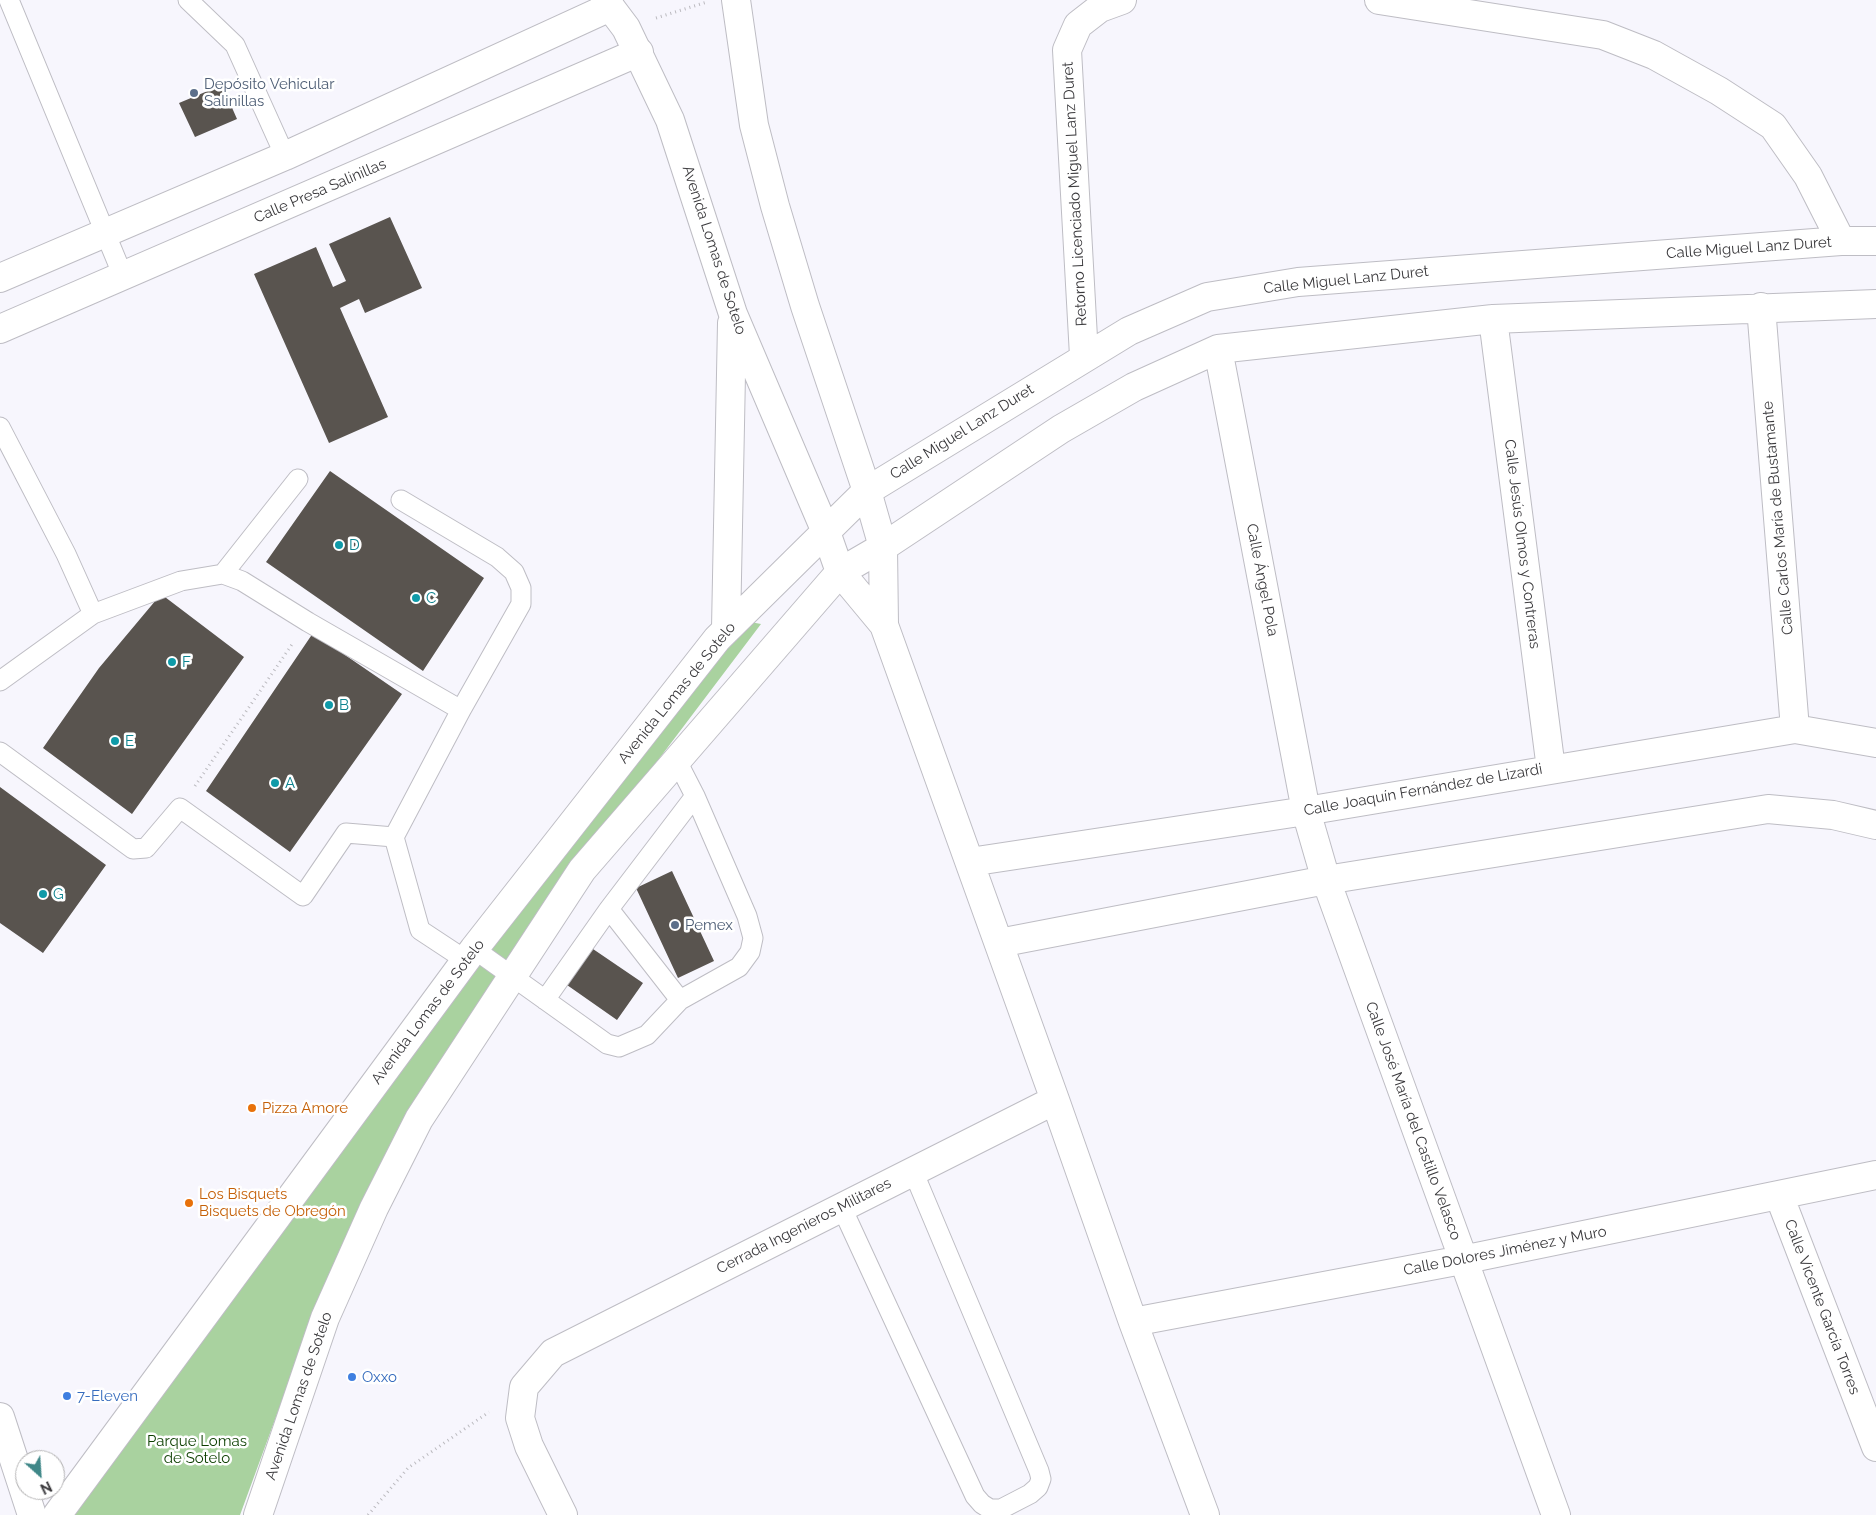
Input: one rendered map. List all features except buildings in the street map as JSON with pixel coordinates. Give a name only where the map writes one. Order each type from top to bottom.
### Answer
[{"type":"street","points":[[736,0],[754,124],[775,206],[805,306],[867,491],[883,547],[884,625],[1133,1322],[1204,1515]]},
{"type":"street","name":"Retorno Licenciado Miguel Lanz Duret","points":[[1084,356],[1067,50],[1078,25],[1100,8],[1122,0]]},
{"type":"street","points":[[1379,0],[1603,35],[1654,55],[1719,91],[1772,126],[1808,176],[1841,241]]},
{"type":"street","points":[[0,278],[285,156],[608,3]]},
{"type":"street","name":"Avenida Lomas de Sotelo","points":[[608,3],[626,28],[639,52],[670,120],[732,314],[826,532],[840,572]]},
{"type":"street","name":"Calle Presa Salinillas","points":[[0,329],[639,52]]},
{"type":"street","name":"Calle Miguel Lanz Duret","points":[[867,491],[1084,356],[1129,331],[1208,297],[1298,282],[1841,241],[1876,241]]},
{"type":"street","points":[[883,547],[1061,429],[1134,387],[1218,349],[1493,319],[1761,307],[1876,304]]},
{"type":"street","name":"Calle Carlos María de Bustamante","points":[[1761,307],[1795,729]]},
{"type":"street","points":[[726,628],[732,314]]},
{"type":"street","name":"Calle Jesús Olmos y Contreras","points":[[1493,319],[1551,769]]},
{"type":"street","name":"Calle Ángel Pola","points":[[1218,349],[1306,811]]},
{"type":"street","name":"Avenida Lomas de Sotelo","points":[[56,1515],[471,955],[726,628],[867,491]]},
{"type":"street","name":"Avenida Lomas de Sotelo","points":[[258,1515],[325,1318],[374,1208],[419,1119],[582,870],[676,759],[840,572],[883,547]]},
{"type":"street","points":[[840,572],[884,625]]},
{"type":"street","name":"Calle Joaquín Fernández de Lizardi","points":[[970,862],[1306,811],[1795,729],[1876,744]]},
{"type":"street","points":[[998,943],[1326,880],[1768,809],[1833,815],[1876,825]]},
{"type":"street","name":"Calle José María del Castillo Velasco","points":[[1306,811],[1326,880],[1462,1260],[1556,1515]]},
{"type":"street","name":"Cerrada Ingenieros Militares","points":[[524,1387],[553,1353],[1055,1100]]},
{"type":"street","name":"Calle Dolores Jiménez y Muro","points":[[1133,1322],[1462,1260],[1876,1176]]},
{"type":"street","name":"Calle Vicente García Torres","points":[[1779,1195],[1876,1447]]},
{"type":"street","points":[[524,1387],[520,1418],[529,1446],[563,1515]]},
{"type":"street","points":[[0,1417],[32,1515]]},
{"type":"lane","points":[[9,0],[123,276]]},
{"type":"lane","points":[[188,0],[235,45],[285,156]]},
{"type":"lane","points":[[0,427],[66,554],[94,614]]},
{"type":"lane","points":[[223,574],[298,479]]},
{"type":"lane","points":[[401,500],[497,557],[514,572],[521,588],[521,604],[461,710],[394,837],[420,930],[514,976],[607,1044],[619,1047],[646,1035],[680,1000],[739,967],[750,952],[753,938],[747,916],[695,796],[676,759]]},
{"type":"lane","points":[[0,681],[94,614],[181,581],[223,574],[242,580],[308,622],[461,710]]},
{"type":"lane","points":[[0,752],[133,849],[146,848],[180,808],[303,896],[346,833],[394,837]]},
{"type":"lane","points":[[545,1000],[609,909],[695,796]]},
{"type":"lane","points":[[609,909],[680,1000]]},
{"type":"lane","points":[[842,1208],[975,1496],[990,1509],[1001,1509],[1030,1494],[1038,1487],[1041,1479],[1039,1470],[914,1170]]},
{"type":"path","points":[[626,28],[712,0]]},
{"type":"path","points":[[180,808],[308,622]]},
{"type":"path","points":[[368,1515],[408,1468],[524,1387]]},
{"type":"green space","name":"Parque Lomas de Sotelo","points":[[745,621],[761,624],[556,895],[306,1335],[240,1515],[71,1515],[553,862]]},
{"type":"place","name":"Depósito Vehicular Salinillas","points":[[194,93]]},
{"type":"place","name":"D","points":[[339,545]]},
{"type":"place","name":"C","points":[[416,598]]},
{"type":"place","name":"F","points":[[172,662]]},
{"type":"place","name":"B","points":[[329,705]]},
{"type":"place","name":"E","points":[[115,741]]},
{"type":"place","name":"A","points":[[275,783]]},
{"type":"place","name":"G","points":[[43,894]]},
{"type":"place","name":"Pemex","points":[[675,925]]},
{"type":"place","name":"Pizza Amore","points":[[252,1108]]},
{"type":"place","name":"Los Bisquets Bisquets de Obregón","points":[[189,1203]]},
{"type":"place","name":"Oxxo","points":[[352,1377]]},
{"type":"place","name":"7-Eleven","points":[[67,1396]]}]
